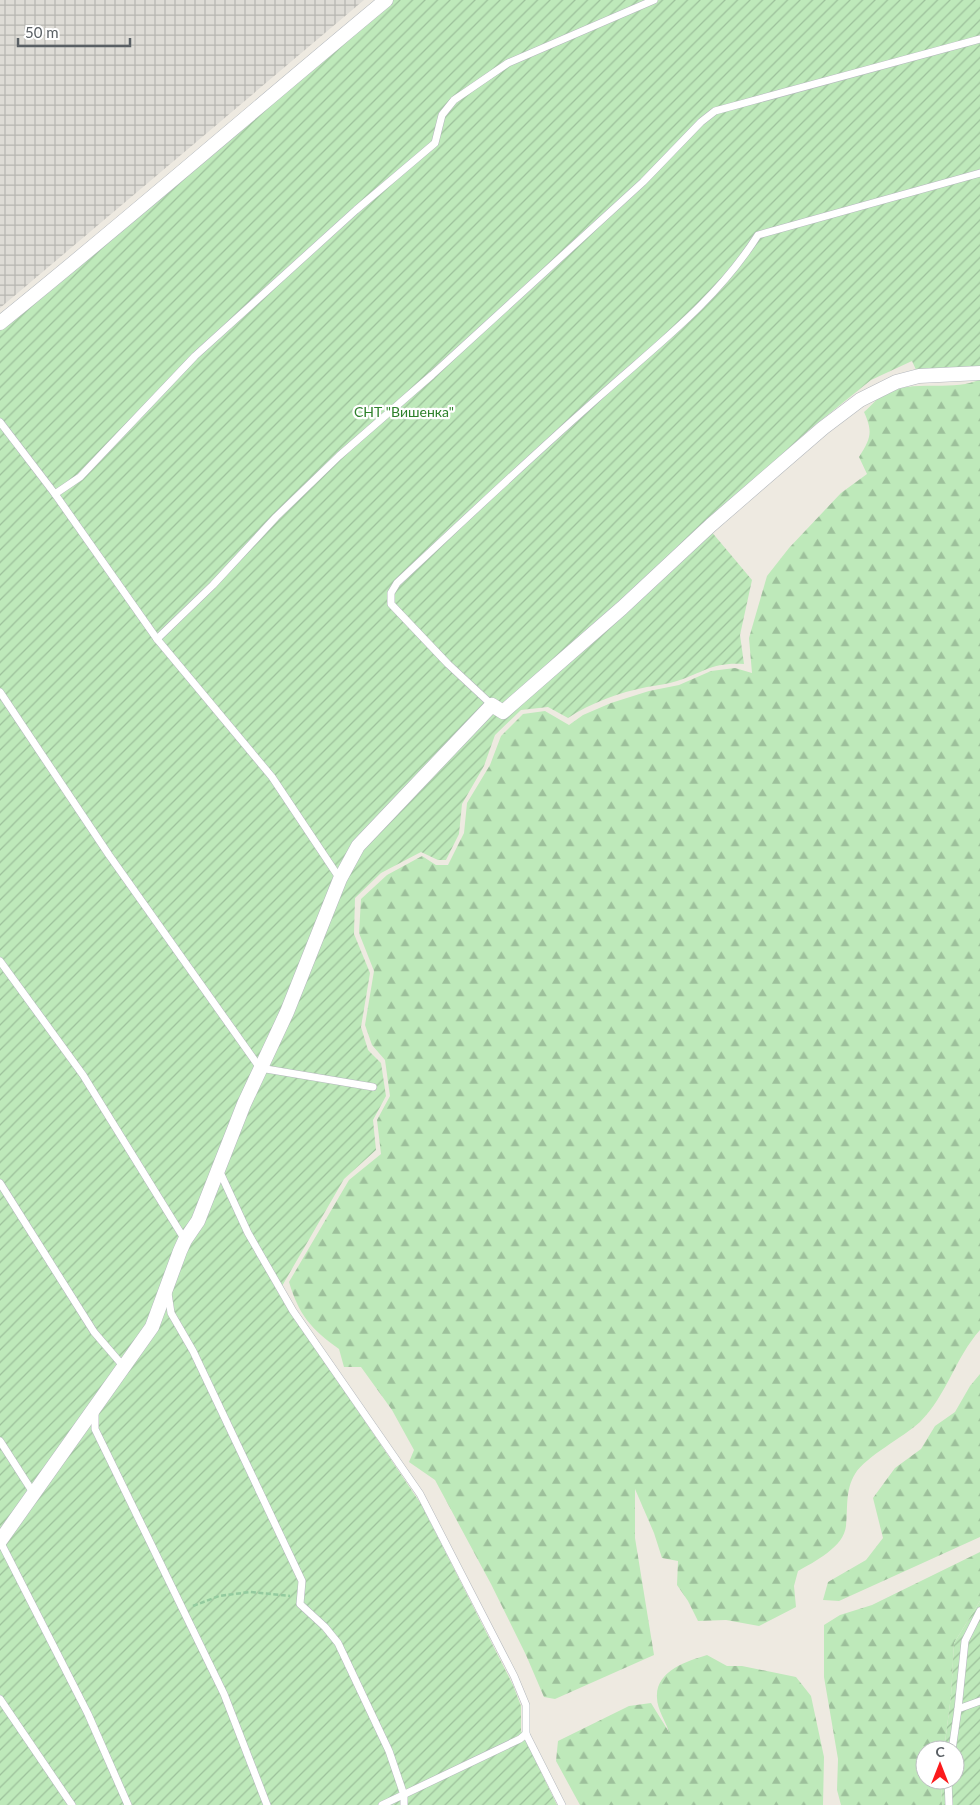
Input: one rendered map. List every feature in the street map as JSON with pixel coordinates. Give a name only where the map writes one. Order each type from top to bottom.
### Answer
[{"type":"street","points":[[0,323],[86,254],[181,174],[223,135],[386,0]]},
{"type":"street","points":[[0,1541],[152,1326],[185,1240],[198,1221],[260,1068],[287,1012],[340,879],[358,846],[492,705],[503,712],[622,608],[711,524],[823,428],[860,400],[896,382],[919,376],[980,373]]},
{"type":"lane","points":[[55,494],[80,477],[195,356],[356,210],[435,143],[442,115],[454,100],[508,63],[654,0]]},
{"type":"lane","points":[[157,638],[213,585],[276,517],[339,456],[643,182],[701,122],[715,111],[980,39]]},
{"type":"lane","points":[[492,705],[448,664],[391,604],[391,593],[397,583],[593,402],[686,322],[742,261],[758,234],[980,173]]},
{"type":"lane","points":[[0,422],[55,494],[157,638],[272,777],[340,879]]},
{"type":"lane","points":[[0,692],[109,855],[260,1068],[373,1087]]},
{"type":"lane","points":[[0,960],[82,1075],[185,1240]]},
{"type":"lane","points":[[218,1169],[248,1233],[293,1311],[420,1494],[514,1676],[526,1705],[526,1734],[562,1805]]},
{"type":"lane","points":[[0,1183],[94,1332],[124,1367]]},
{"type":"lane","points":[[167,1286],[171,1313],[193,1351],[302,1582],[300,1604],[325,1627],[338,1643],[389,1751],[404,1795],[404,1805]]},
{"type":"lane","points":[[95,1408],[95,1429],[224,1694],[267,1805]]},
{"type":"lane","points":[[0,1441],[34,1495]]},
{"type":"lane","points":[[0,1541],[88,1714],[128,1805]]},
{"type":"lane","points":[[954,1740],[965,1641],[980,1611]]},
{"type":"lane","points":[[0,1699],[72,1805]]},
{"type":"lane","points":[[958,1710],[980,1701]]},
{"type":"lane","points":[[382,1805],[468,1765],[520,1739],[526,1734]]},
{"type":"lane","points":[[948,1790],[949,1805]]},
{"type":"path","points":[[181,1608],[197,1606],[219,1596],[250,1592],[293,1596],[300,1604]]},
{"type":"shaded area","points":[[0,0],[364,0],[0,308]]},
{"type":"green space","name":"СНТ \"Вишенка\"","points":[[392,0],[980,0],[980,368],[917,372],[912,361],[871,380],[809,430],[705,524],[752,580],[740,635],[744,664],[716,666],[674,682],[627,692],[596,703],[568,718],[548,707],[521,710],[495,735],[484,766],[462,804],[459,834],[446,860],[438,860],[421,852],[381,873],[355,898],[354,934],[370,973],[361,1027],[368,1050],[381,1063],[386,1096],[373,1120],[376,1150],[344,1179],[278,1293],[421,1504],[513,1685],[521,1706],[521,1731],[557,1805],[0,1805],[0,330],[83,263]]},
{"type":"green space","points":[[980,379],[980,1330],[964,1352],[937,1400],[920,1422],[868,1460],[855,1474],[848,1493],[844,1534],[840,1541],[827,1553],[798,1571],[794,1586],[796,1607],[759,1626],[726,1620],[698,1621],[677,1585],[678,1561],[662,1558],[654,1533],[635,1489],[635,1538],[654,1655],[555,1699],[544,1697],[526,1655],[491,1584],[435,1480],[409,1462],[414,1450],[392,1410],[361,1367],[344,1367],[339,1349],[321,1335],[307,1320],[297,1304],[289,1282],[349,1180],[381,1154],[377,1120],[390,1096],[385,1060],[372,1045],[365,1025],[374,971],[359,933],[361,899],[387,875],[422,856],[436,865],[448,865],[464,833],[467,803],[490,765],[501,736],[523,714],[545,711],[569,725],[583,715],[611,703],[649,691],[679,685],[711,671],[735,668],[752,673],[749,638],[767,576],[789,548],[841,493],[867,474],[859,457],[866,445],[870,430],[864,412],[879,398],[895,389],[958,385]]},
{"type":"green space","points":[[980,1374],[980,1537],[839,1601],[823,1600],[828,1582],[866,1560],[883,1538],[873,1498],[895,1468],[921,1449],[935,1426],[955,1412],[970,1386]]},
{"type":"green space","points":[[980,1552],[980,1601],[954,1643],[951,1696],[945,1740],[915,1740],[915,1790],[941,1790],[942,1805],[841,1805],[837,1790],[838,1759],[824,1677],[824,1625],[840,1615],[872,1605]]},
{"type":"green space","points":[[980,1601],[980,1805],[942,1805],[941,1790],[965,1790],[965,1740],[945,1740],[951,1696],[954,1643]]},
{"type":"green space","points":[[707,1655],[727,1666],[742,1666],[796,1677],[811,1696],[824,1757],[823,1805],[580,1805],[556,1761],[558,1741],[629,1706],[651,1703],[669,1732],[657,1702],[661,1681],[667,1674],[682,1664]]}]
